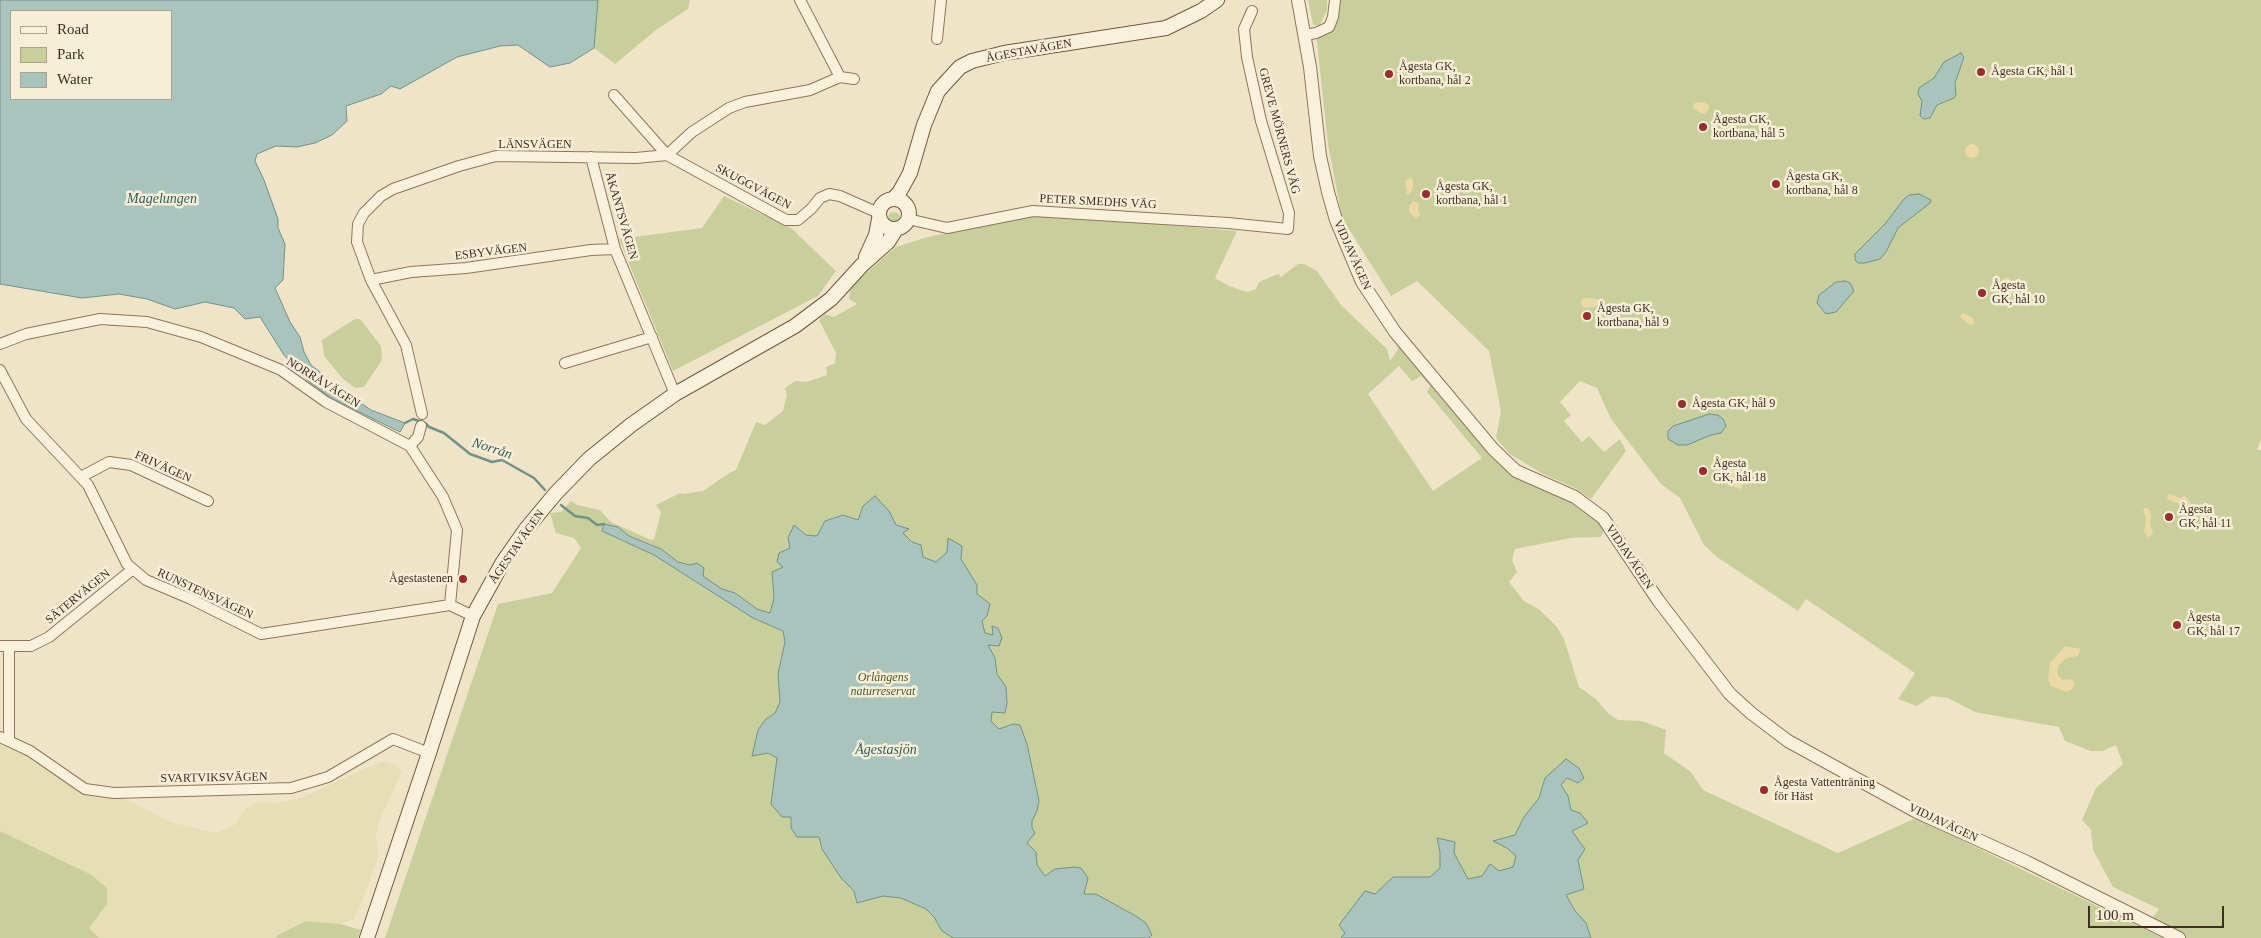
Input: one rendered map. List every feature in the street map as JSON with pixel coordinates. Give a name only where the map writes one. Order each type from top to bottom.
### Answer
[{"type":"main road","name":"ÅGESTAVÄGEN","points":[[899,201],[910,196],[910,173],[924,125],[938,91],[950,76],[960,68],[972,61],[1004,53],[1166,28],[1214,1]]},
{"type":"main road","points":[[899,201],[909,211],[908,219],[902,227],[896,229],[888,228],[879,214],[884,203],[899,201]]},
{"type":"main road","name":"ÅGESTAVÄGEN","points":[[862,265],[876,235],[879,214]]},
{"type":"main road","name":"ÅGESTAVÄGEN","points":[[367,938],[430,753],[473,616],[503,562],[526,529],[556,493],[589,459],[630,424],[675,394],[795,326],[831,299],[862,265],[888,242],[896,229]]},
{"type":"street","points":[[800,0],[840,77]]},
{"type":"street","points":[[937,39],[941,0]]},
{"type":"street","name":"VIDJAVÄGEN","points":[[1298,0],[1305,35],[1320,156],[1328,192],[1336,220],[1362,282],[1395,332],[1493,449],[1516,471],[1575,497],[1603,518],[1658,600],[1730,694],[1751,713],[1788,741],[1917,812],[2027,862],[2179,938]]},
{"type":"street","points":[[1305,35],[1316,33],[1329,27],[1333,17],[1335,0]]},
{"type":"street","name":"GREVE MÖRNERS VÄG","points":[[1252,10],[1244,29],[1247,57],[1262,121],[1289,213],[1288,229]]},
{"type":"street","points":[[614,95],[667,155],[700,127],[729,108],[745,102],[810,90],[840,77],[854,79]]},
{"type":"street","name":"LÄNSVÄGEN","points":[[422,414],[406,345],[371,280],[357,242],[358,224],[364,213],[387,192],[488,158],[636,158],[667,155]]},
{"type":"street","name":"SKUGGVÄGEN","points":[[667,155],[786,220],[798,220],[812,209],[820,198],[829,194],[840,196],[879,214]]},
{"type":"street","name":"ÅKANTSVÄGEN","points":[[591,157],[615,249],[675,394]]},
{"type":"street","name":"PETER SMEDHS VÄG","points":[[908,219],[947,228],[1033,211],[1228,223],[1288,229]]},
{"type":"street","name":"ESBYVÄGEN","points":[[371,280],[411,272],[466,268],[591,250],[615,249]]},
{"type":"street","name":"NORRÅVÄGEN","points":[[0,344],[26,334],[100,319],[146,322],[201,337],[281,370],[326,402],[410,446],[443,497],[457,530],[450,605]]},
{"type":"street","points":[[565,363],[652,337]]},
{"type":"street","name":"RUNSTENSVÄGEN","points":[[0,370],[26,419],[88,485],[127,564],[146,580],[191,599],[260,634],[450,605]]},
{"type":"street","points":[[410,446],[418,436],[421,426]]},
{"type":"street","name":"FRIVÄGEN","points":[[81,478],[109,462],[126,464],[208,502]]},
{"type":"street","name":"SÄTERVÄGEN","points":[[4,646],[31,646],[49,638],[133,570]]},
{"type":"street","points":[[450,605],[473,616]]},
{"type":"street","points":[[4,646],[5,739]]},
{"type":"street","name":"SVARTVIKSVÄGEN","points":[[5,739],[30,751],[85,789],[114,793],[291,788],[328,777],[393,739],[430,753]]},
{"type":"shaded area","points":[[0,737],[85,789],[114,793],[170,822],[216,833],[234,825],[244,810],[257,802],[279,803],[304,797],[366,768],[386,761],[397,765],[402,772],[379,822],[376,836],[378,857],[360,907],[353,920],[340,924],[306,921],[278,935],[276,938],[99,938],[89,928],[107,904],[107,888],[92,875],[0,831]]},
{"type":"green space","points":[[598,0],[690,0],[688,9],[656,30],[615,64],[594,48]]},
{"type":"green space","points":[[1308,0],[1327,0],[1327,10],[1320,25],[1313,25]]},
{"type":"green space","points":[[1335,0],[2261,0],[2261,439],[2257,450],[2261,450],[2261,938],[2179,938],[2149,923],[2159,909],[2113,887],[2093,850],[2091,830],[2082,820],[2096,788],[2123,764],[2116,745],[2103,751],[2091,751],[2065,741],[2059,727],[1975,712],[1948,698],[1932,696],[1917,706],[1898,699],[1915,673],[1806,599],[1798,611],[1717,557],[1704,545],[1680,498],[1661,484],[1611,419],[1597,388],[1580,381],[1560,402],[1571,415],[1564,421],[1582,442],[1589,436],[1604,452],[1620,439],[1626,451],[1591,499],[1575,488],[1543,474],[1510,454],[1496,438],[1501,411],[1489,351],[1417,281],[1391,296],[1342,218],[1328,144],[1316,33],[1329,27]]},
{"type":"green space","points":[[724,196],[791,228],[836,271],[818,296],[673,371],[619,239],[702,228]]},
{"type":"green space","points":[[892,212],[896,212],[900,218],[896,224],[892,224],[888,220],[888,216]]},
{"type":"green space","name":"Orlångens naturreservat","points":[[1040,214],[1237,231],[1215,278],[1229,286],[1247,292],[1256,289],[1259,282],[1278,274],[1281,277],[1298,264],[1304,264],[1317,271],[1341,305],[1387,349],[1390,361],[1398,349],[1395,332],[1516,471],[1593,510],[1603,530],[1601,537],[1571,538],[1515,549],[1512,560],[1517,572],[1509,582],[1524,601],[1540,610],[1557,627],[1564,639],[1579,687],[1596,699],[1608,713],[1618,720],[1642,721],[1666,730],[1664,753],[1691,772],[1703,790],[1838,853],[1916,818],[2163,938],[385,938],[498,604],[552,593],[581,548],[574,538],[556,533],[550,513],[561,512],[571,501],[577,505],[600,510],[611,522],[651,540],[654,539],[661,512],[656,505],[680,493],[703,491],[736,470],[756,422],[765,425],[783,411],[787,395],[785,388],[795,381],[807,382],[827,375],[826,367],[835,363],[836,353],[819,320],[825,314],[834,317],[857,304],[849,299],[851,286],[896,247],[928,237]],"holes":[[[1399,366],[1412,381],[1421,376],[1430,386],[1427,392],[1482,458],[1433,491],[1368,394]],[[604,524],[618,527],[629,536],[653,545],[653,554],[602,531]]]},
{"type":"green space","points":[[355,319],[360,319],[381,346],[382,360],[364,387],[355,388],[343,379],[324,356],[322,340]]},
{"type":"green space","points":[[0,831],[92,875],[107,888],[107,904],[89,928],[99,938],[0,938]]},
{"type":"green space","points":[[306,921],[340,924],[361,930],[358,938],[276,938],[278,935]]},
{"type":"sand","points":[[1705,102],[1710,107],[1706,113],[1702,114],[1693,108],[1695,103]]},
{"type":"sand","points":[[1972,144],[1977,146],[1979,151],[1977,156],[1972,158],[1967,156],[1965,151],[1967,146]]},
{"type":"sand","points":[[1410,178],[1413,179],[1413,187],[1410,194],[1407,194],[1405,181]]},
{"type":"sand","points":[[1413,201],[1419,204],[1420,215],[1416,218],[1409,212],[1409,206]]},
{"type":"sand","points":[[2006,277],[2011,280],[2013,290],[2012,293],[2007,295],[2003,283],[2003,279]]},
{"type":"sand","points":[[1584,298],[1598,299],[1600,302],[1595,307],[1584,308],[1580,302]]},
{"type":"sand","points":[[1963,313],[1973,318],[1974,324],[1970,325],[1961,318],[1960,316]]},
{"type":"sand","points":[[1730,469],[1734,471],[1738,481],[1744,483],[1741,489],[1730,486],[1727,473]]},
{"type":"sand","points":[[2170,494],[2179,498],[2185,496],[2191,504],[2187,507],[2167,499]]},
{"type":"sand","points":[[2145,508],[2149,509],[2151,515],[2150,525],[2153,532],[2149,538],[2144,532],[2146,518],[2143,511]]},
{"type":"sand","points":[[2065,646],[2081,649],[2078,656],[2066,658],[2059,665],[2058,676],[2063,680],[2071,679],[2075,684],[2071,690],[2066,692],[2051,686],[2048,679],[2050,663]]},
{"type":"water","name":"Magelungen","points":[[0,0],[598,0],[594,48],[570,63],[550,67],[518,45],[500,46],[457,57],[400,89],[391,86],[381,94],[346,106],[347,121],[332,135],[315,143],[297,147],[276,146],[257,154],[255,161],[264,180],[278,219],[278,228],[285,244],[283,280],[275,288],[290,322],[300,337],[304,352],[311,365],[349,395],[371,410],[405,423],[400,432],[331,398],[307,380],[284,355],[260,317],[245,319],[234,308],[205,302],[175,309],[147,299],[119,294],[82,298],[0,284]]},
{"type":"water","points":[[1961,53],[1964,57],[1955,83],[1956,95],[1954,98],[1937,105],[1930,118],[1924,119],[1920,116],[1922,101],[1918,94],[1919,88],[1934,78],[1944,62]]},
{"type":"water","points":[[1919,194],[1931,200],[1930,203],[1898,228],[1886,252],[1880,259],[1858,263],[1855,260],[1855,254],[1885,224],[1904,199],[1909,195]]},
{"type":"water","points":[[1845,281],[1850,283],[1854,291],[1836,312],[1826,314],[1817,303],[1819,295],[1836,282]]},
{"type":"water","points":[[1709,414],[1718,415],[1723,419],[1726,426],[1721,433],[1687,445],[1678,445],[1668,439],[1668,431],[1673,426]]},
{"type":"water","name":"Ågestasjön","points":[[875,496],[889,511],[896,525],[909,529],[903,533],[912,542],[921,545],[923,557],[936,562],[947,552],[948,538],[962,546],[961,559],[977,585],[977,594],[990,604],[987,616],[982,621],[985,633],[993,635],[992,626],[998,628],[1002,638],[999,646],[988,645],[995,658],[997,674],[1006,687],[1007,703],[1005,713],[992,712],[991,721],[999,729],[1013,724],[1020,725],[1027,744],[1039,801],[1032,821],[1032,828],[1035,833],[1027,843],[1036,852],[1037,865],[1045,876],[1055,869],[1081,868],[1088,878],[1084,894],[1096,894],[1146,923],[1152,935],[1149,938],[953,938],[942,931],[934,917],[926,909],[901,898],[883,896],[857,903],[854,891],[841,878],[822,849],[819,837],[797,837],[791,828],[791,817],[782,817],[771,804],[777,758],[768,753],[752,756],[758,730],[766,719],[775,713],[780,702],[778,674],[785,642],[783,631],[753,618],[654,555],[602,531],[604,524],[618,527],[629,536],[661,549],[678,562],[690,565],[697,563],[704,568],[703,576],[722,589],[735,593],[757,609],[770,613],[774,598],[772,572],[783,567],[777,562],[779,553],[790,548],[788,538],[794,525],[806,535],[817,536],[825,521],[843,515],[858,520],[863,506]]},
{"type":"water","points":[[1566,759],[1579,768],[1584,778],[1578,783],[1567,778],[1561,785],[1568,796],[1571,810],[1580,813],[1588,823],[1572,831],[1585,849],[1578,860],[1584,889],[1566,895],[1575,911],[1586,923],[1591,938],[1341,938],[1345,933],[1339,925],[1365,891],[1375,894],[1393,877],[1430,877],[1440,868],[1440,852],[1437,838],[1455,842],[1454,853],[1468,879],[1482,876],[1490,864],[1499,871],[1513,867],[1516,856],[1507,848],[1493,841],[1515,835],[1524,817],[1539,798],[1545,778]]},
{"type":"waterway","name":"Norrån","points":[[405,423],[413,419],[425,423],[429,427],[444,433],[470,454],[492,462],[502,460],[534,478],[545,490]]},
{"type":"waterway","name":"Norrån","points":[[561,505],[575,516],[588,518],[597,525],[604,524]]},
{"type":"place","name":"Ågesta GK, hål 1","points":[[1981,72]]},
{"type":"place","name":"Ågesta GK, kortbana, hål 2","points":[[1389,74]]},
{"type":"place","name":"Ågesta GK, kortbana, hål 5","points":[[1703,127]]},
{"type":"place","name":"Ågesta GK, kortbana, hål 8","points":[[1776,184]]},
{"type":"place","name":"Ågesta GK, kortbana, hål 1","points":[[1426,194]]},
{"type":"place","name":"Ågesta GK, hål 10","points":[[1982,293]]},
{"type":"place","name":"Ågesta GK, kortbana, hål 9","points":[[1587,316]]},
{"type":"place","name":"Ågesta GK, hål 9","points":[[1682,404]]},
{"type":"place","name":"Ågesta GK, hål 18","points":[[1703,471]]},
{"type":"place","name":"Ågesta GK, hål 11","points":[[2169,517]]},
{"type":"place","name":"Ågestastenen","points":[[463,579]]},
{"type":"place","name":"Ågesta GK, hål 17","points":[[2177,625]]},
{"type":"place","name":"Ågesta Vattenträning för Häst","points":[[1764,790]]}]
